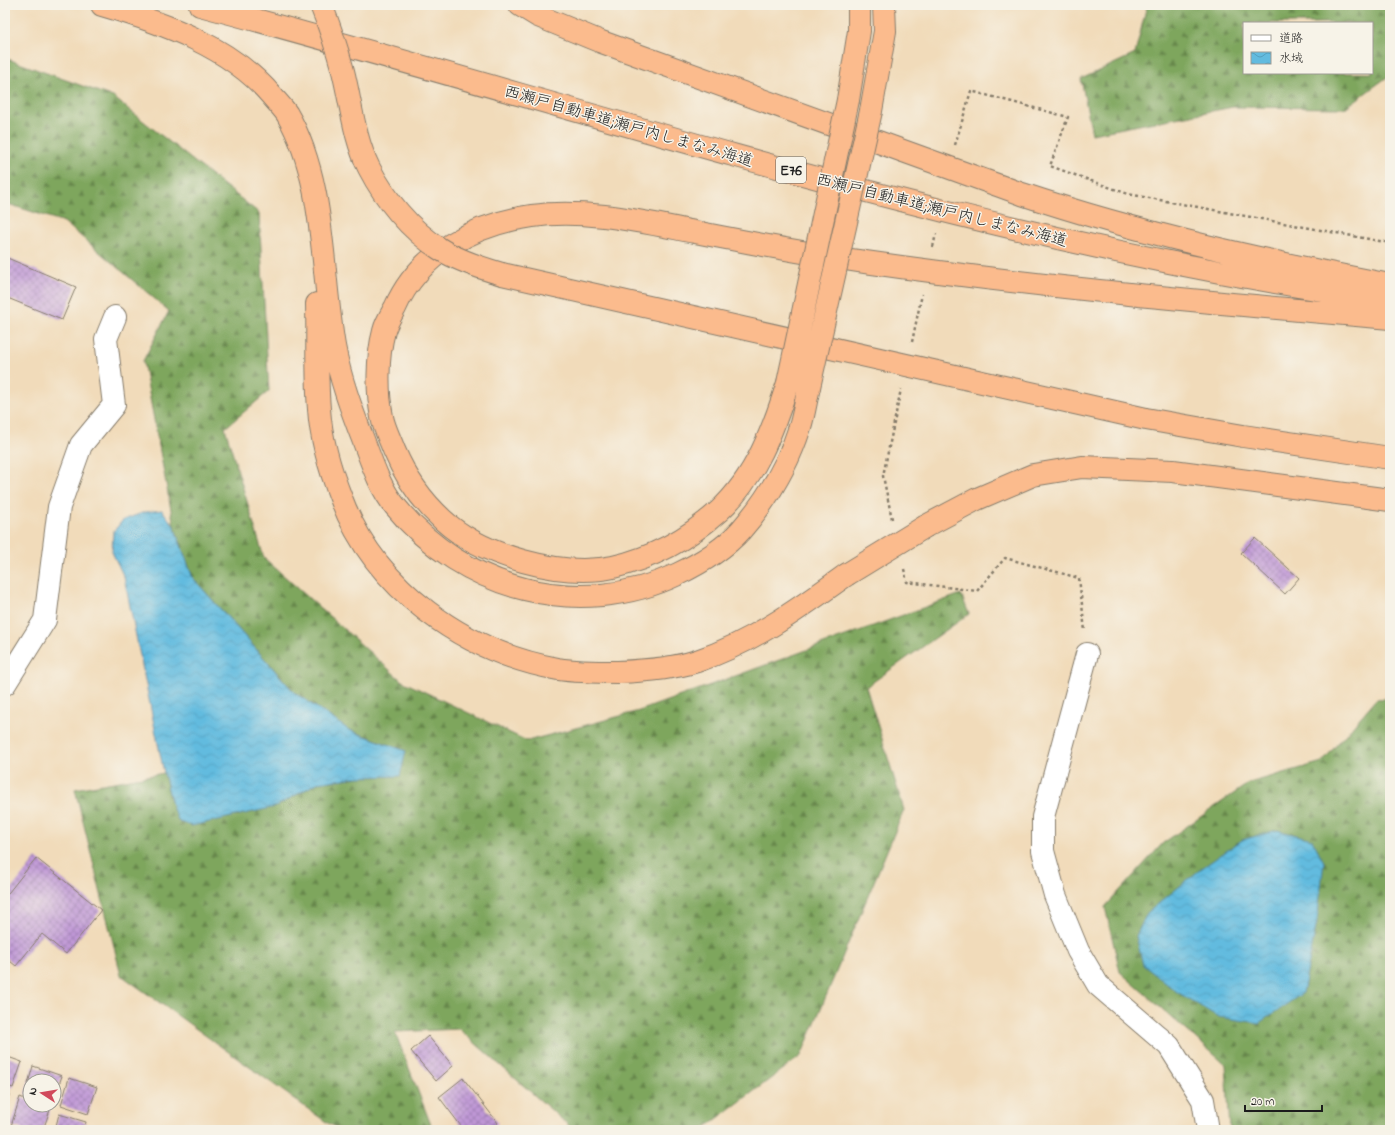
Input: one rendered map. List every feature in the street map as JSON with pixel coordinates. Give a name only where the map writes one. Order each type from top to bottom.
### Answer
[{"type":"highway","points":[[102,5],[179,32],[226,56],[260,81],[287,114],[305,155],[316,193],[334,345],[345,390],[374,468],[393,503],[421,535],[455,559],[494,580],[534,592],[579,597],[622,592],[661,582],[702,562],[739,532],[766,498],[785,464],[800,428],[871,111],[885,31],[884,5]]},
{"type":"highway","name":"西瀬戸自動車道;瀬戸内しまなみ海道","points":[[200,5],[895,199],[1163,261],[1314,289],[1390,300]]},
{"type":"highway","points":[[321,5],[342,71],[356,131],[369,167],[388,199],[410,225],[440,249],[475,266],[502,274],[1146,419],[1243,436],[1390,458]]},
{"type":"highway","points":[[332,5],[342,71]]},
{"type":"highway","points":[[520,5],[538,16],[599,41],[1007,189],[1084,215],[1272,262],[1390,285]]},
{"type":"highway","points":[[859,5],[859,31],[848,100],[788,383],[772,433],[749,476],[722,508],[688,536],[651,556],[609,568],[565,569],[523,561],[480,545],[445,523],[418,493],[399,460],[382,420],[378,379],[384,331],[402,290],[428,260],[464,236],[501,222],[537,215],[583,215],[640,222],[863,262],[1001,280],[1390,318]]},
{"type":"highway","points":[[316,193],[319,409],[327,454],[341,499],[362,540],[391,579],[426,612],[465,637],[511,657],[559,669],[601,672],[647,671],[697,661],[743,642],[798,609],[846,575],[926,526],[977,499],[1032,475],[1082,467],[1173,471],[1390,500]]},
{"type":"street","points":[[5,684],[45,620],[59,507],[81,445],[114,405],[106,339],[115,317]]},
{"type":"street","points":[[1087,654],[1043,817],[1043,851],[1055,895],[1078,951],[1098,985],[1169,1046],[1186,1070],[1203,1100],[1208,1130]]},
{"type":"path","points":[[893,522],[883,476],[903,383]]},
{"type":"path","points":[[903,567],[907,582],[977,592],[1005,558],[1079,578],[1087,654]]},
{"type":"green space","points":[[1147,5],[1390,5],[1390,75],[1345,108],[1233,107],[1092,134],[1081,79],[1135,54]]},
{"type":"green space","points":[[5,58],[113,97],[259,213],[269,391],[225,428],[264,558],[402,681],[527,741],[639,711],[961,594],[969,614],[866,687],[904,810],[801,1056],[702,1130],[574,1130],[459,1029],[395,1032],[433,1130],[343,1130],[329,1124],[121,975],[75,789],[164,773],[173,809],[275,807],[317,783],[357,777],[406,751],[349,730],[294,692],[193,578],[174,526],[143,361],[169,311],[64,222],[5,203]]},
{"type":"green space","points":[[1390,698],[1390,1130],[1230,1130],[1226,1065],[1120,972],[1105,907],[1163,843],[1249,783],[1322,762],[1376,699]]},
{"type":"water","points":[[162,510],[174,526],[193,578],[294,692],[349,730],[406,751],[400,776],[357,777],[317,783],[275,807],[192,826],[179,822],[173,809],[164,773],[124,577],[112,552],[113,532],[123,520],[145,512]]},
{"type":"water","points":[[1277,830],[1312,839],[1324,862],[1317,922],[1303,993],[1259,1023],[1218,1017],[1177,992],[1143,965],[1136,936],[1147,913],[1202,868],[1242,840]]},
{"type":"building","points":[[5,257],[76,287],[62,320],[5,297]]},
{"type":"building","points":[[1255,538],[1299,578],[1285,594],[1241,553]]},
{"type":"building","points":[[36,858],[101,910],[66,954],[42,934],[16,966],[5,957],[5,897]]},
{"type":"building","points":[[428,1036],[453,1066],[436,1081],[411,1051]]},
{"type":"building","points":[[5,1056],[22,1062],[13,1088],[5,1085]]},
{"type":"building","points":[[33,1066],[53,1073],[31,1073]]},
{"type":"building","points":[[69,1078],[97,1087],[88,1114],[62,1105]]},
{"type":"building","points":[[463,1078],[498,1123],[489,1130],[464,1130],[439,1097]]},
{"type":"building","points":[[5,1091],[10,1093],[5,1105]]},
{"type":"building","points":[[20,1097],[22,1098],[22,1113],[49,1113],[43,1130],[25,1130],[11,1126]]},
{"type":"building","points":[[59,1114],[86,1122],[84,1130],[55,1130]]}]
